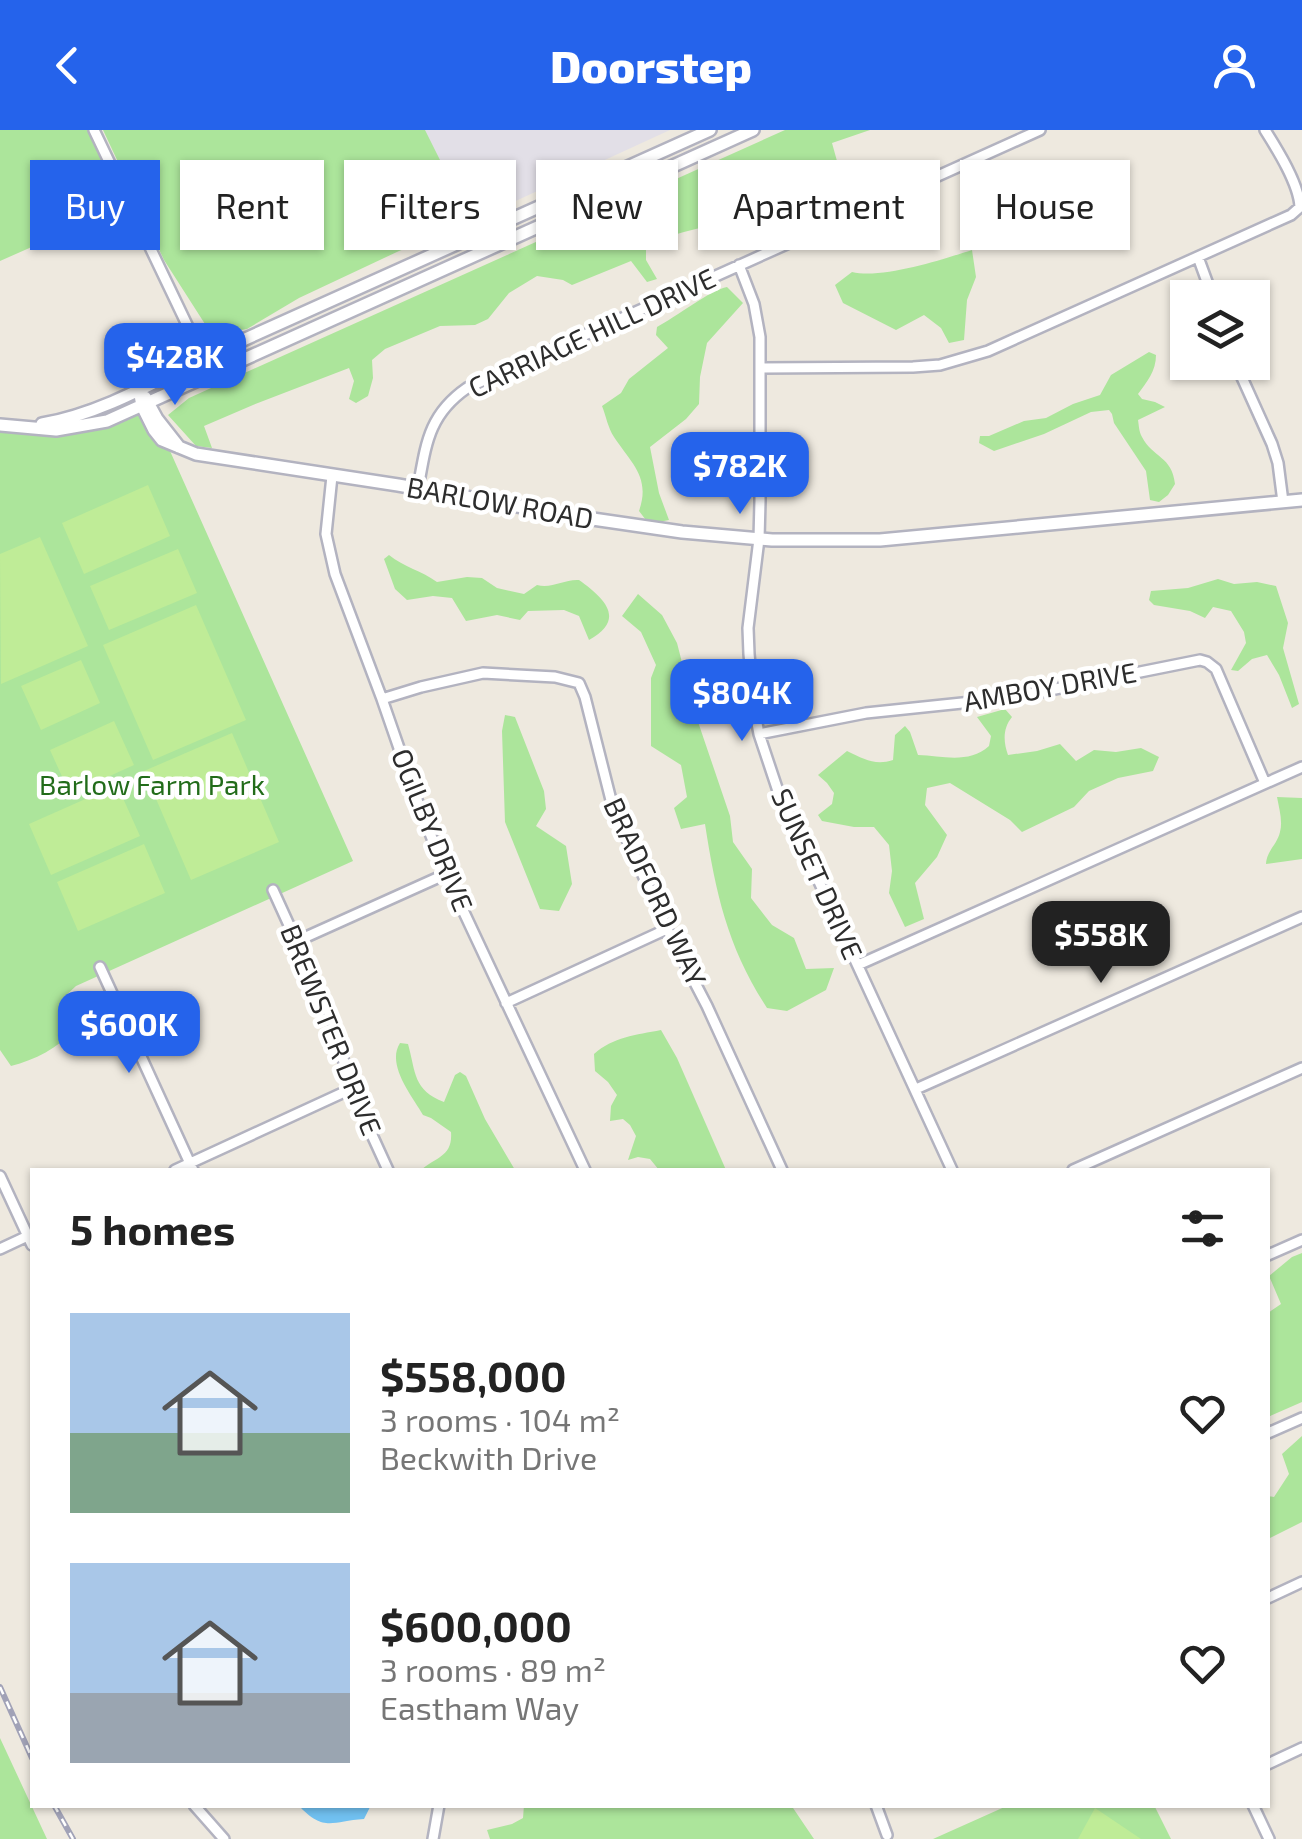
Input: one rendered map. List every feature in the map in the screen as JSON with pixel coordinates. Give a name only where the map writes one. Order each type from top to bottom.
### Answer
[{"type":"street","points":[[94,130],[211,375]]},
{"type":"street","points":[[0,425],[56,430],[107,421],[753,130]]},
{"type":"street","name":"CARRIAGE HILL DRIVE","points":[[418,488],[430,433],[441,411],[462,392],[1040,130]]},
{"type":"street","points":[[760,368],[901,368],[959,360],[990,350],[1291,215],[1300,206],[1300,198],[1265,130]]},
{"type":"street","points":[[28,426],[64,420],[139,389],[705,132],[708,150]]},
{"type":"street","points":[[1198,257],[1206,280]]},
{"type":"street","name":"SUNSET DRIVE","points":[[739,265],[758,318],[758,540],[748,628],[760,734],[780,797],[951,1168]]},
{"type":"street","points":[[1243,380],[1272,444],[1283,502]]},
{"type":"street","name":"BARLOW ROAD","points":[[139,389],[154,430],[162,440],[212,458],[418,488],[579,518],[758,540],[880,540],[1302,500]]},
{"type":"street","name":"OGILBY DRIVE","points":[[332,476],[326,512],[329,552],[417,800],[446,874],[584,1168]]},
{"type":"street","name":"AMBOY DRIVE","points":[[760,734],[866,713],[1010,698],[1200,660],[1216,669],[1266,783]]},
{"type":"street","name":"BRADFORD WAY","points":[[382,700],[483,673],[555,677],[579,683],[613,808],[781,1168]]},
{"type":"street","points":[[858,965],[1302,767]]},
{"type":"street","points":[[298,942],[446,874]]},
{"type":"street","name":"BREWSTER DRIVE","points":[[273,890],[334,1024],[351,1089],[387,1168]]},
{"type":"street","points":[[916,1090],[1302,917]]},
{"type":"street","points":[[506,1003],[667,929]]},
{"type":"street","points":[[100,967],[192,1166],[351,1089]]},
{"type":"street","points":[[1077,1168],[1302,1068]]},
{"type":"street","points":[[0,1176],[30,1236]]},
{"type":"street","points":[[0,1249],[30,1238]]},
{"type":"street","points":[[1270,1255],[1302,1240]]},
{"type":"street","points":[[1270,1433],[1302,1418]]},
{"type":"street","points":[[1270,1597],[1302,1582]]},
{"type":"street","points":[[1270,1763],[1302,1748]]},
{"type":"street","points":[[196,1808],[224,1839]]},
{"type":"street","points":[[433,1839],[438,1808]]},
{"type":"street","points":[[877,1808],[887,1835]]},
{"type":"street","points":[[1254,1808],[1268,1839]]},
{"type":"shaded area","points":[[401,130],[670,130],[605,160],[536,160],[536,192],[516,201],[516,160],[415,160]]},
{"type":"green space","points":[[0,130],[88,130],[101,160],[30,160],[30,248],[0,261]]},
{"type":"green space","points":[[103,130],[425,130],[440,160],[344,160],[344,250],[402,250],[299,298],[247,329],[212,335],[159,250],[160,160],[117,160]]},
{"type":"green space","points":[[785,130],[870,130],[832,143],[837,160],[718,160]]},
{"type":"green space","points":[[698,169],[698,228],[678,234],[678,178]]},
{"type":"green space","points":[[536,242],[536,250],[646,250],[646,260],[657,279],[647,282],[631,261],[572,285],[537,276],[509,293],[488,319],[475,325],[440,326],[385,349],[372,360],[368,396],[356,403],[349,399],[354,381],[349,368],[204,426],[212,448],[196,446],[168,415],[189,398]]},
{"type":"green space","points":[[972,250],[976,277],[967,300],[964,340],[949,343],[941,328],[924,315],[896,330],[843,303],[835,285],[852,272],[895,271]]},
{"type":"green space","points":[[727,287],[743,303],[707,343],[699,404],[650,447],[669,520],[649,524],[639,511],[641,480],[612,433],[602,406],[668,348],[656,335],[657,327]]},
{"type":"green space","points":[[1149,352],[1156,355],[1154,366],[1138,394],[1165,407],[1138,420],[1139,429],[1146,444],[1170,468],[1175,484],[1159,502],[1150,500],[1146,471],[1109,410],[1091,412],[994,451],[979,443],[980,436],[1046,418],[1100,395],[1111,375]]},
{"type":"green space","name":"Barlow Farm Park","points":[[142,406],[166,442],[353,861],[76,986],[62,999],[66,1016],[75,1029],[46,1052],[11,1066],[0,1050],[0,428],[57,432]]},
{"type":"green space","points":[[148,485],[170,536],[84,574],[62,523]]},
{"type":"green space","points":[[40,537],[88,646],[1,684],[0,554]]},
{"type":"green space","points":[[178,549],[197,593],[109,630],[90,586]]},
{"type":"green space","points":[[389,555],[437,582],[482,578],[497,588],[524,594],[537,585],[579,580],[603,601],[608,609],[607,624],[589,640],[579,616],[564,610],[528,611],[520,620],[497,615],[466,621],[452,598],[407,600],[395,589],[384,559]]},
{"type":"green space","points":[[1218,579],[1234,584],[1257,582],[1276,586],[1288,623],[1283,648],[1299,704],[1292,708],[1267,655],[1252,659],[1238,671],[1231,670],[1246,643],[1231,611],[1213,607],[1205,618],[1190,611],[1154,605],[1149,600],[1151,591],[1188,588]]},
{"type":"green space","points":[[638,594],[662,615],[677,643],[695,713],[730,816],[733,842],[752,869],[751,898],[772,925],[794,938],[806,969],[834,968],[826,990],[787,1011],[767,1008],[742,964],[726,920],[705,824],[681,829],[674,808],[687,797],[681,765],[651,746],[651,678],[656,665],[641,632],[622,616]]},
{"type":"green space","points":[[196,605],[246,720],[153,760],[103,645]]},
{"type":"green space","points":[[81,660],[100,703],[41,730],[21,686]]},
{"type":"green space","points":[[1005,709],[1012,717],[1005,735],[1008,755],[1060,744],[1076,761],[1094,750],[1141,748],[1159,757],[1153,771],[1118,778],[1089,791],[1074,807],[1022,832],[1010,820],[950,783],[927,788],[925,805],[947,835],[937,857],[915,883],[924,919],[905,927],[889,893],[889,845],[874,827],[822,821],[818,815],[832,804],[834,793],[818,775],[847,751],[875,762],[893,760],[895,735],[905,726],[918,755],[973,755],[989,746],[991,736],[977,717]]},
{"type":"green space","points":[[505,715],[515,717],[544,791],[546,809],[536,826],[566,846],[572,884],[559,911],[540,909],[505,822]]},
{"type":"green space","points":[[114,721],[134,765],[70,794],[50,750]]},
{"type":"green space","points":[[232,733],[279,842],[191,880],[144,771]]},
{"type":"green space","points":[[117,785],[140,836],[51,875],[29,824]]},
{"type":"green space","points":[[1277,797],[1302,798],[1302,859],[1266,864],[1281,828]]},
{"type":"green space","points":[[144,844],[165,893],[78,931],[57,882]]},
{"type":"green space","points":[[661,1030],[725,1168],[657,1168],[650,1159],[628,1160],[636,1136],[623,1119],[610,1121],[617,1095],[595,1071],[594,1054],[634,1035]]},
{"type":"green space","points":[[400,1043],[408,1044],[421,1086],[444,1102],[455,1075],[460,1072],[466,1076],[514,1168],[424,1168],[446,1152],[451,1132],[423,1115],[398,1070]]},
{"type":"green space","points":[[1302,1253],[1302,1402],[1270,1416],[1270,1312],[1281,1304],[1270,1275]]},
{"type":"green space","points":[[1302,1436],[1302,1522],[1270,1538],[1270,1496],[1274,1497],[1289,1474],[1282,1454]]},
{"type":"green space","points":[[0,1738],[47,1839],[0,1839]]},
{"type":"green space","points":[[524,1808],[793,1808],[814,1839],[490,1839],[487,1830],[523,1818]]},
{"type":"green space","points":[[1002,1808],[1156,1808],[1171,1839],[933,1839]]},
{"type":"green space","points":[[1095,1808],[1141,1839],[1078,1839]]},
{"type":"water","points":[[301,1808],[370,1808],[364,1819],[329,1823]]},
{"type":"railway","points":[[0,1687],[30,1754]]},
{"type":"railway","points":[[56,1808],[73,1839]]}]
